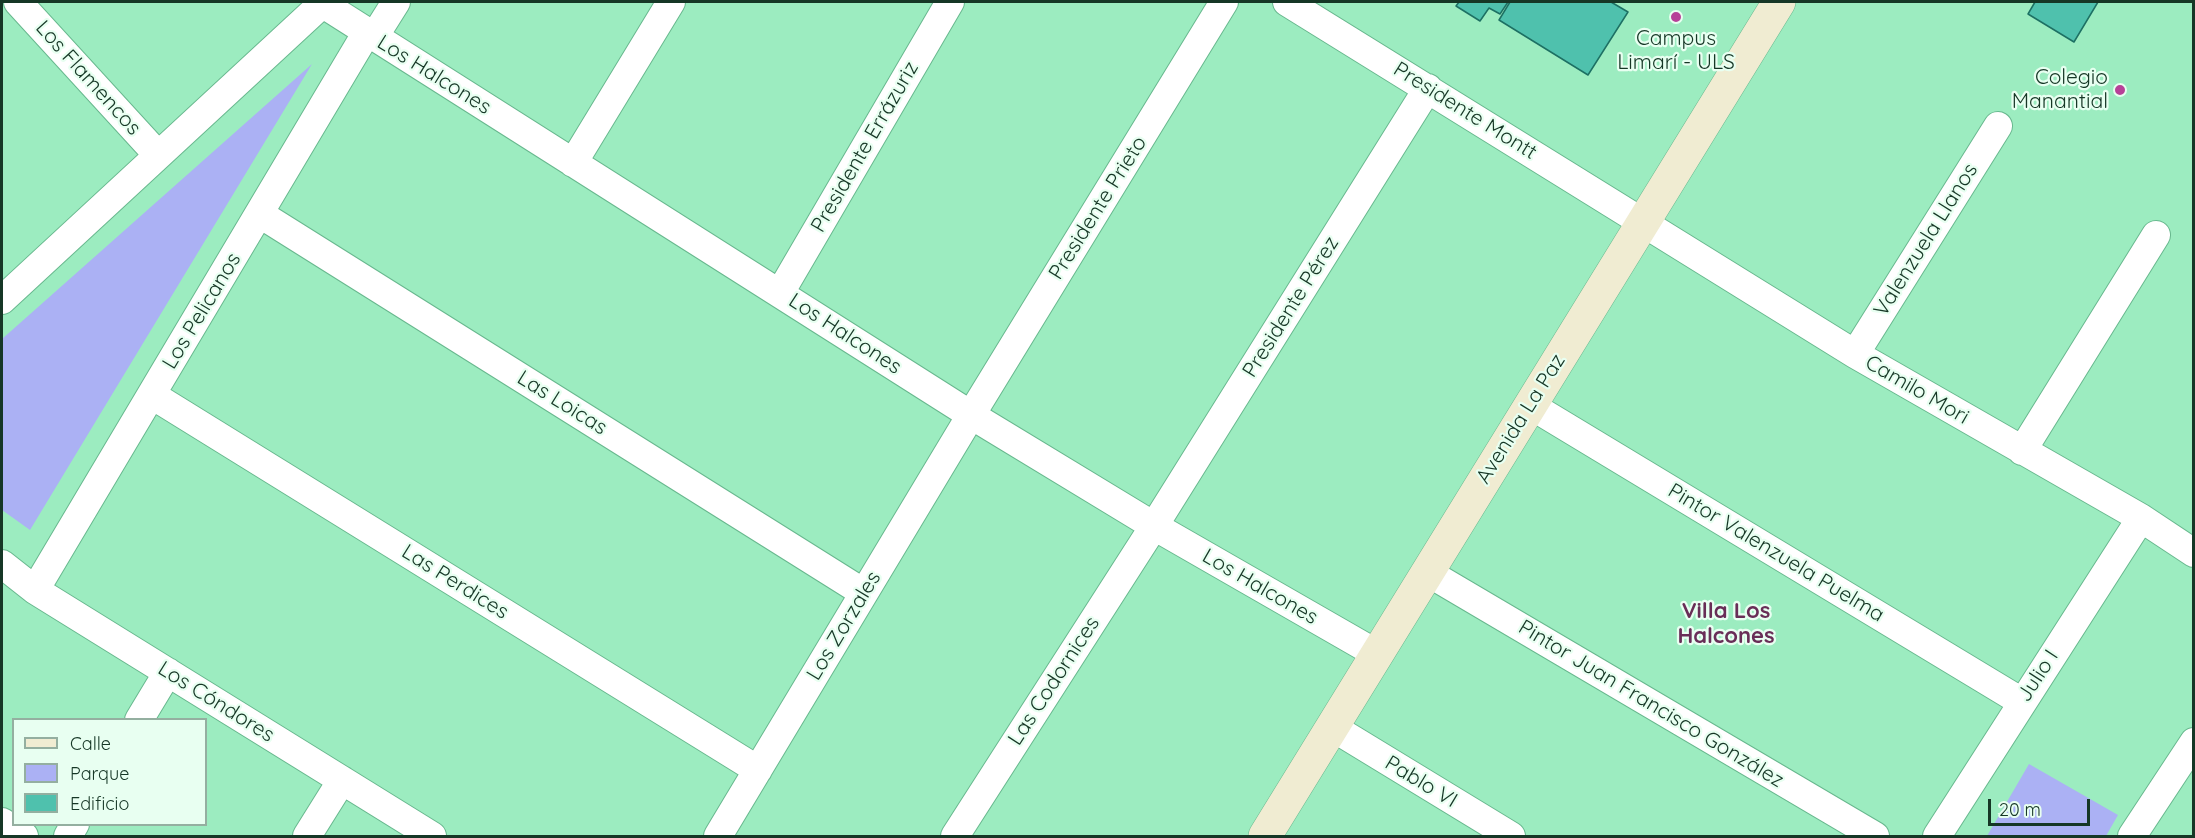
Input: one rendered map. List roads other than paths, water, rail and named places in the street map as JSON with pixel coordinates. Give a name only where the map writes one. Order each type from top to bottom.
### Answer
[{"type":"main road","name":"Avenida La Paz","points":[[1265,837],[1779,2]]},
{"type":"street","name":"Los Flamencos","points":[[18,2],[158,155]]},
{"type":"street","name":"Los Pelicanos","points":[[35,590],[260,214],[371,35],[396,2]]},
{"type":"street","points":[[573,163],[671,2]]},
{"type":"street","name":"Presidente Errázuriz","points":[[780,293],[950,2]]},
{"type":"street","name":"Presidente Prieto","points":[[971,415],[1224,2]]},
{"type":"street","name":"Presidente Montt","points":[[1287,2],[1643,221]]},
{"type":"street","points":[[2,300],[321,3]]},
{"type":"street","name":"Los Halcones","points":[[321,3],[971,415],[1154,526],[1377,654]]},
{"type":"street","name":"Presidente Pérez","points":[[1154,526],[1428,88]]},
{"type":"street","name":"Valenzuela Llanos","points":[[1855,354],[1998,126]]},
{"type":"street","name":"Las Loicas","points":[[260,214],[864,593]]},
{"type":"street","name":"Camilo Mori","points":[[1643,221],[1855,354],[2141,518],[2193,553]]},
{"type":"street","points":[[2022,451],[2156,235]]},
{"type":"street","name":"Las Perdices","points":[[152,395],[758,770]]},
{"type":"street","name":"Pintor Valenzuela Puelma","points":[[1530,405],[2022,702]]},
{"type":"street","name":"Los Zorzales","points":[[718,837],[971,415]]},
{"type":"street","name":"Julio I","points":[[1937,837],[2141,518]]},
{"type":"street","name":"Las Codornices","points":[[955,837],[1154,526]]},
{"type":"street","name":"Los Cóndores","points":[[2,564],[35,590],[432,837]]},
{"type":"street","name":"Pintor Juan Francisco González","points":[[1427,572],[1875,837]]},
{"type":"street","points":[[140,718],[168,672]]},
{"type":"street","name":"Pablo VI","points":[[1332,728],[1511,837]]},
{"type":"street","points":[[2132,837],[2193,742]]},
{"type":"street","points":[[307,837],[342,780]]},
{"type":"street","points":[[2,822],[24,837]]},
{"type":"place","name":"Campus Limarí - ULS","points":[[1676,17]]},
{"type":"place","name":"Colegio Manantial","points":[[2120,90]]},
{"type":"district","name":"Villa Los Halcones","points":[[1726,624]]}]
